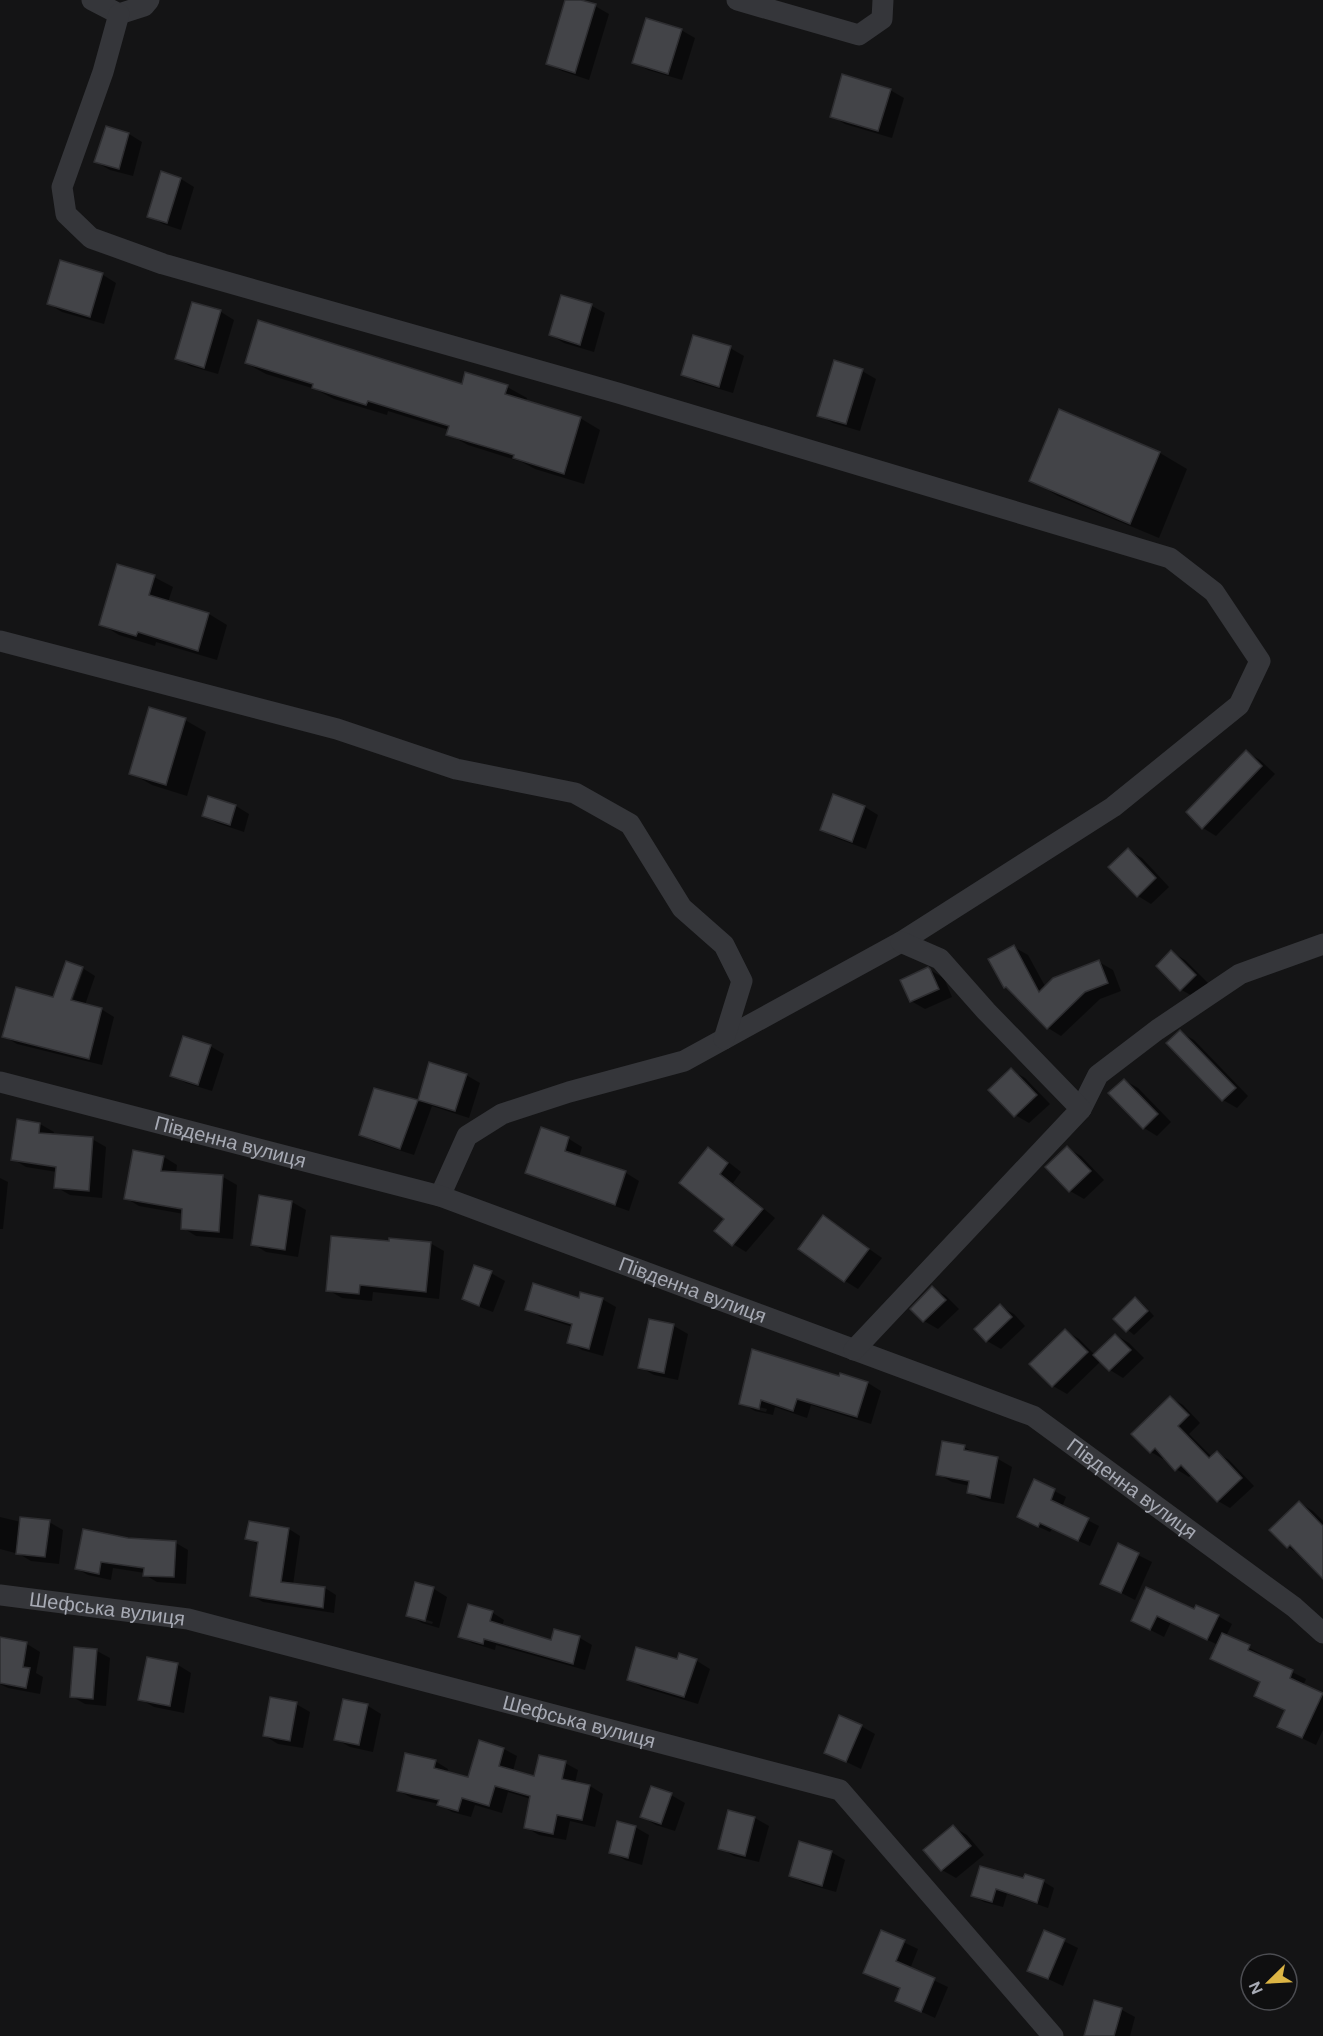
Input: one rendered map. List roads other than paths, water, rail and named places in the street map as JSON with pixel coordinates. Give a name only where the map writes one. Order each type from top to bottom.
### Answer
[{"type":"street","points":[[92,0],[119,14],[144,6],[149,0]]},
{"type":"street","points":[[737,0],[859,35],[882,19],[883,0]]},
{"type":"street","points":[[119,14],[103,72],[62,187],[66,214],[91,238],[163,264],[618,393],[1170,558],[1214,592],[1260,661],[1239,705],[1113,807],[901,942],[684,1061],[569,1092],[502,1114],[467,1136],[440,1196]]},
{"type":"street","points":[[0,641],[337,729],[456,769],[574,793],[630,824],[682,908],[724,945],[742,981],[724,1039]]},
{"type":"street","points":[[901,942],[940,959],[986,1011],[1081,1109]]},
{"type":"street","points":[[854,1350],[1081,1109],[1098,1075],[1157,1030],[1240,974],[1323,944]]},
{"type":"street","name":"Південна вулиця","points":[[0,1082],[440,1196],[1033,1416],[1294,1607],[1323,1633]]},
{"type":"street","name":"Шефська вулиця","points":[[0,1595],[188,1619],[840,1790],[1053,2036]]}]
